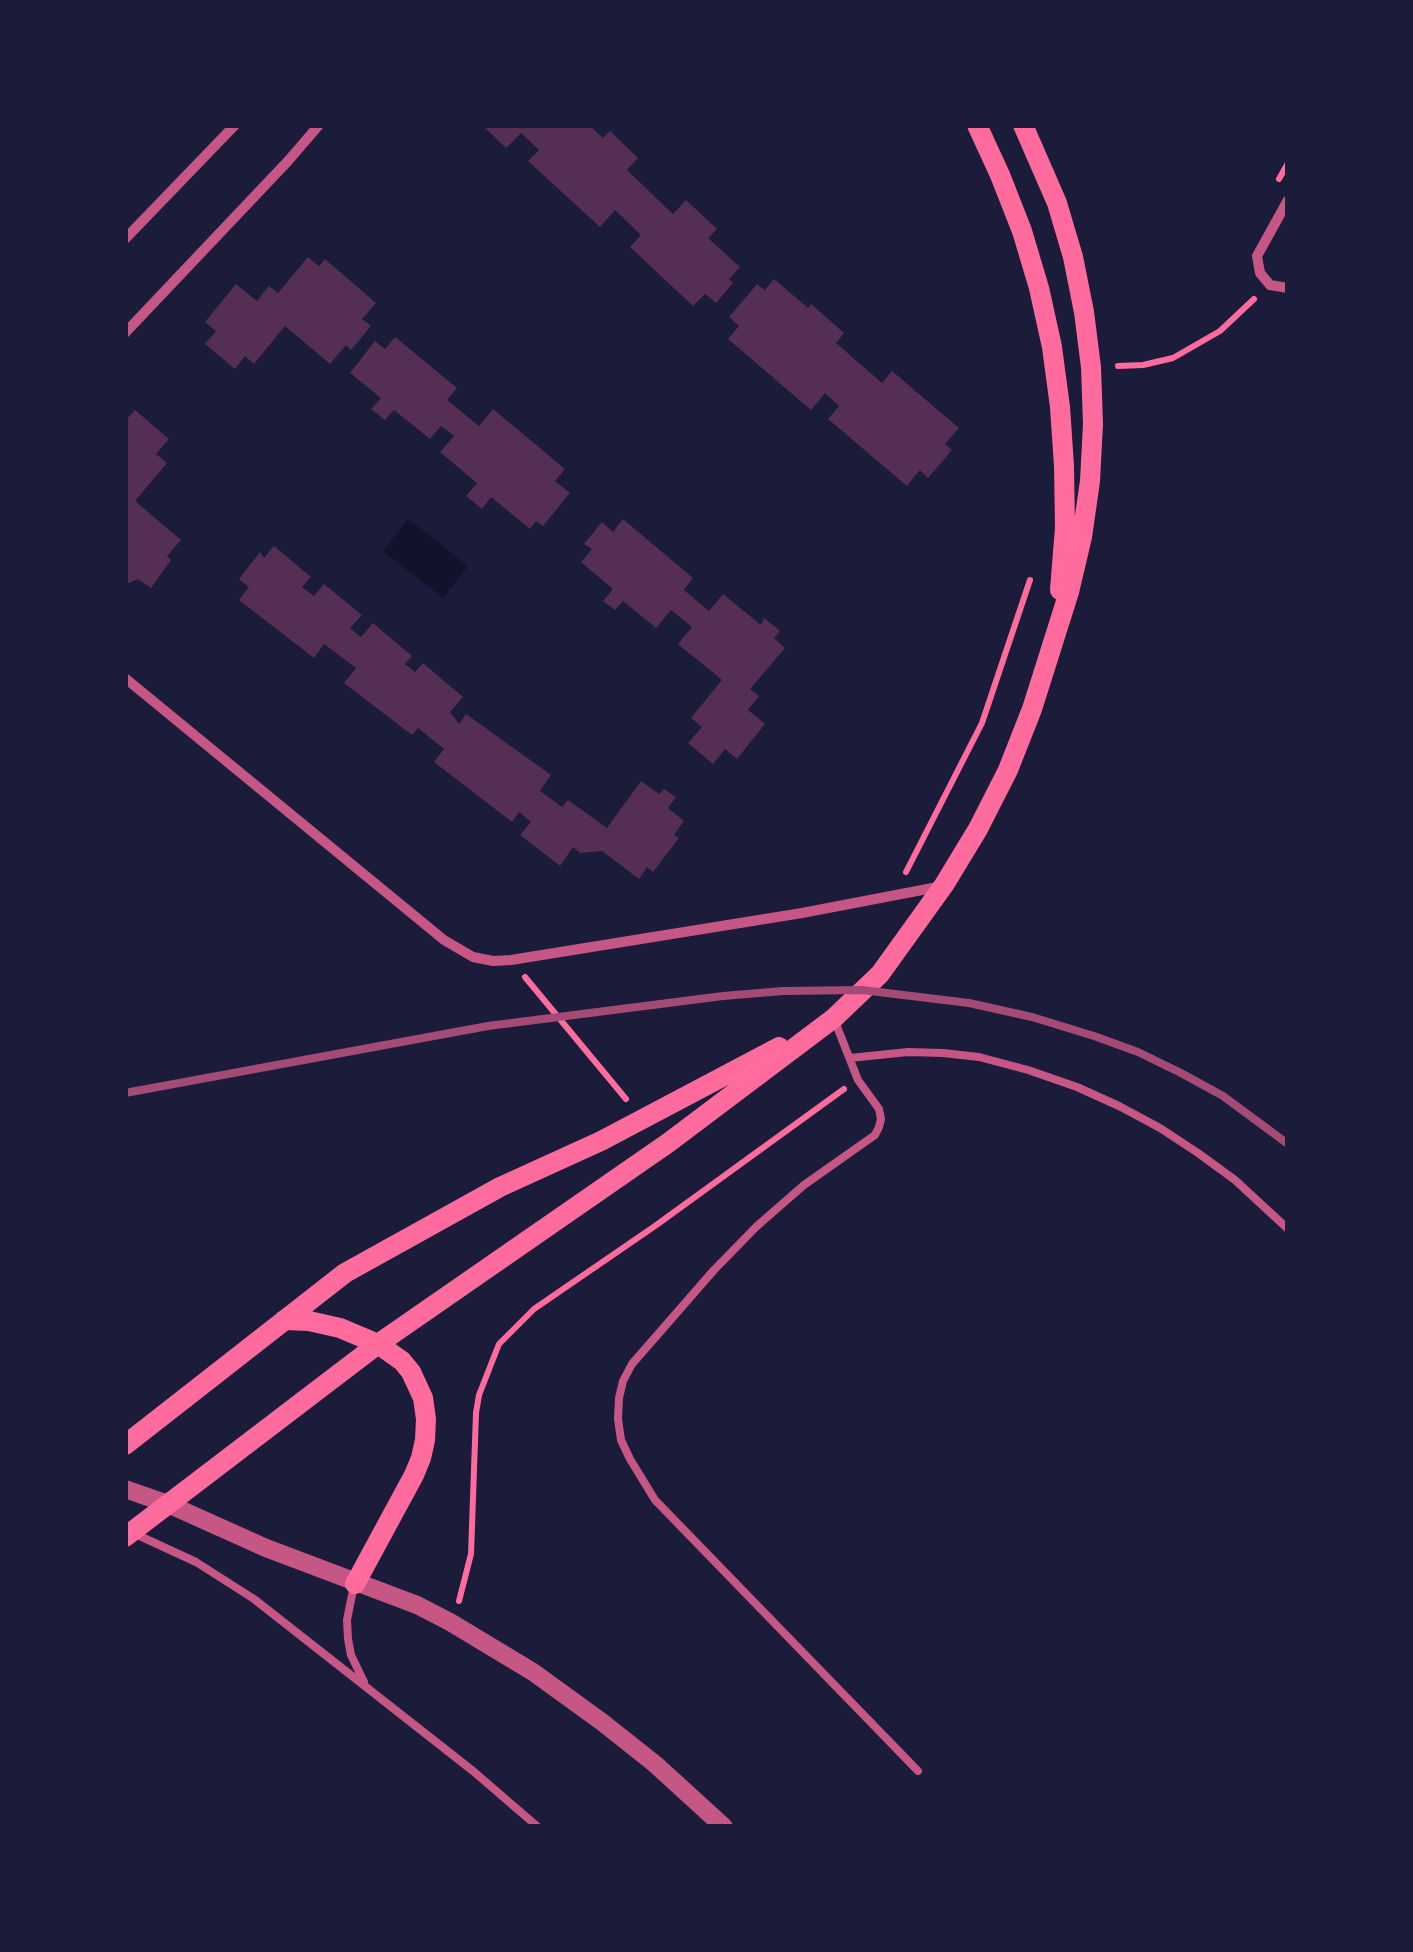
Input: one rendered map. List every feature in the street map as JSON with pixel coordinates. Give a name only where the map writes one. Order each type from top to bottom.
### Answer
[{"type":"main road","points":[[977,125],[1022,231],[1052,347],[1060,407],[1065,527],[1051,646]]},
{"type":"main road","points":[[127,1531],[378,1344],[668,1143],[834,1018],[880,974],[944,886],[1008,770],[1032,709],[1070,592],[1090,481],[1092,368],[1084,312],[1057,203],[1023,125]]},
{"type":"main road","points":[[125,1446],[345,1274],[500,1187],[602,1141],[834,1018]]},
{"type":"main road","points":[[284,1320],[340,1328],[378,1344],[402,1361],[422,1398],[425,1440],[414,1475],[355,1584]]},
{"type":"street","points":[[125,239],[235,125]]},
{"type":"street","points":[[125,334],[319,125]]},
{"type":"street","points":[[1288,200],[1257,256],[1260,273],[1270,285],[1288,288]]},
{"type":"street","points":[[125,678],[444,940],[473,957],[512,960],[944,886]]},
{"type":"street","points":[[125,1490],[168,1504],[450,1622],[533,1672],[602,1722],[724,1827]]},
{"type":"lane","points":[[834,1018],[858,1080],[881,1114],[880,1127],[804,1185],[714,1270],[632,1364],[619,1398],[618,1419],[621,1440],[655,1500],[918,1771]]},
{"type":"lane","points":[[850,1058],[908,1052],[961,1055],[1028,1070],[1077,1087],[1160,1128],[1198,1153],[1288,1229]]},
{"type":"lane","points":[[127,1531],[226,1580],[473,1770],[538,1827]]},
{"type":"lane","points":[[355,1584],[348,1639],[366,1686]]},
{"type":"path","points":[[1092,368],[1142,365],[1173,358],[1220,331],[1270,285]]},
{"type":"path","points":[[894,895],[982,724],[1033,572]]},
{"type":"path","points":[[512,960],[642,1119]]},
{"type":"path","points":[[450,1622],[471,1554],[479,1395],[500,1344],[534,1308],[656,1226],[858,1080]]},
{"type":"shaded area","points":[[408,519],[468,566],[443,598],[383,551]]},
{"type":"building","points":[[482,125],[589,125],[603,138],[610,131],[638,158],[627,170],[673,214],[686,200],[717,229],[708,238],[740,267],[729,279],[733,283],[716,303],[705,294],[693,306],[630,247],[641,235],[615,210],[600,227],[528,161],[539,150],[521,133],[506,148]]},
{"type":"building","points":[[308,257],[319,266],[325,259],[376,303],[362,319],[371,326],[351,350],[346,345],[330,364],[285,326],[254,364],[245,356],[235,369],[205,344],[216,331],[205,322],[236,284],[257,301],[269,286],[278,293]]},
{"type":"building","points":[[774,279],[844,333],[836,343],[882,383],[892,371],[959,428],[945,444],[952,450],[928,478],[920,470],[907,486],[828,419],[839,406],[825,393],[811,410],[728,339],[739,326],[729,317],[757,284],[765,290]]},
{"type":"building","points":[[395,337],[457,388],[447,400],[479,426],[493,409],[565,469],[555,481],[570,493],[543,526],[536,521],[530,529],[491,497],[482,509],[466,496],[477,483],[440,452],[454,436],[441,426],[430,439],[394,410],[385,420],[371,409],[381,398],[350,373],[375,341],[385,349]]},
{"type":"building","points":[[135,410],[169,439],[156,454],[167,463],[135,501],[181,540],[167,556],[171,560],[151,588],[138,579],[125,582],[125,421]]},
{"type":"building","points":[[623,519],[693,578],[684,590],[709,611],[723,594],[761,625],[764,618],[780,631],[774,638],[785,648],[750,689],[759,696],[748,710],[765,724],[737,759],[725,749],[713,764],[688,743],[702,727],[691,718],[722,680],[678,644],[692,627],[671,610],[656,628],[623,601],[615,610],[603,601],[613,589],[581,562],[592,549],[584,544],[602,522],[613,532]]},
{"type":"building","points":[[274,546],[311,577],[302,587],[314,596],[324,584],[362,615],[350,628],[361,637],[373,623],[412,656],[405,664],[415,672],[423,663],[463,697],[450,712],[459,724],[466,714],[551,775],[540,791],[562,807],[568,800],[607,828],[641,781],[659,794],[664,789],[676,797],[668,808],[684,821],[674,835],[679,838],[653,872],[647,867],[639,879],[602,851],[580,853],[573,847],[560,866],[520,835],[531,822],[519,812],[512,822],[434,762],[444,749],[418,728],[412,735],[344,683],[356,668],[324,644],[314,658],[239,600],[249,587],[239,579],[260,552],[264,558]]},
{"type":"railway","points":[[125,1093],[488,1026],[723,996],[862,990],[969,1003],[1094,1036],[1138,1052],[1223,1096],[1288,1144]]}]
